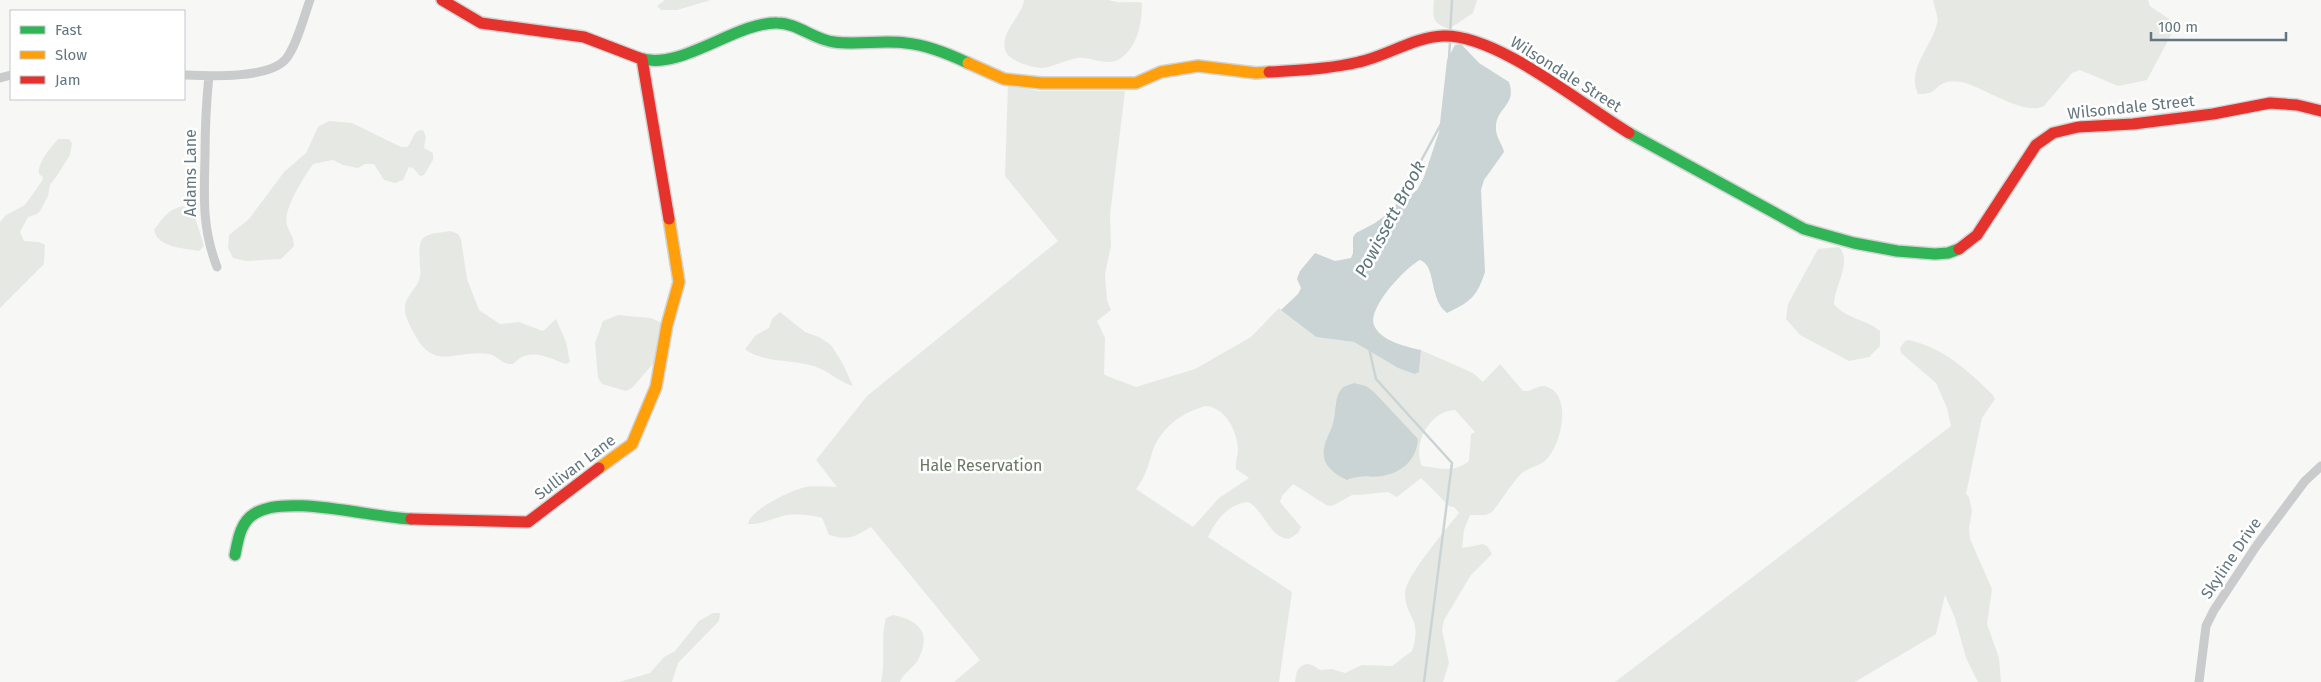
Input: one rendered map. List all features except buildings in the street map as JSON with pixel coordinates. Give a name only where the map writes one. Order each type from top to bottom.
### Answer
[{"type":"street","points":[[185,76],[245,73],[278,66],[290,52],[310,0]]},
{"type":"street","name":"Wilsondale Street","points":[[442,0],[481,22],[584,38],[642,59],[657,60],[681,55],[716,44],[750,28],[776,24],[795,26],[832,42],[894,41],[922,47],[953,56],[1004,80],[1041,83],[1116,85],[1136,83],[1161,72],[1198,66],[1256,73],[1324,69],[1361,62],[1424,39],[1452,37],[1498,51],[1561,87],[1611,122],[1804,229],[1823,236],[1915,252],[1946,253],[1968,244],[1981,231],[2024,160],[2036,145],[2053,133],[2078,127],[2134,124],[2213,114],[2270,103],[2321,111]]},
{"type":"street","name":"Sullivan Lane","points":[[235,555],[239,535],[245,523],[254,514],[270,507],[287,505],[405,519],[528,522],[632,444],[656,387],[667,325],[679,282],[676,253],[660,180],[642,59]]},
{"type":"street","name":"Adams Lane","points":[[209,76],[205,112],[203,204],[211,250],[217,267]]},
{"type":"street","name":"Skyline Drive","points":[[2199,682],[2206,626],[2214,610],[2257,545],[2305,481],[2321,466]]},
{"type":"green space","points":[[665,0],[711,0],[677,10],[661,10],[657,6]]},
{"type":"green space","points":[[1024,0],[1109,0],[1142,3],[1140,26],[1135,40],[1127,53],[1116,61],[1105,62],[1077,58],[1045,68],[1031,66],[1021,63],[1008,55],[1004,45],[1005,38]]},
{"type":"green space","points":[[1434,0],[1477,0],[1473,13],[1449,29],[1434,19]]},
{"type":"green space","points":[[1933,0],[2148,0],[2150,6],[2172,21],[2172,33],[2147,80],[2118,86],[2080,70],[2072,73],[2044,106],[2036,108],[2017,105],[1976,87],[1952,81],[1940,85],[1926,94],[1918,94],[1915,85],[1917,67],[1934,32],[1937,21]]},
{"type":"green space","name":"Hale Reservation","points":[[1008,84],[1038,91],[1125,91],[1110,215],[1111,246],[1105,274],[1107,300],[1111,310],[1097,321],[1105,338],[1104,374],[1107,376],[1136,387],[1195,369],[1251,337],[1279,308],[1316,337],[1354,342],[1398,368],[1419,372],[1421,350],[1473,373],[1483,382],[1500,364],[1523,391],[1545,386],[1554,391],[1560,399],[1562,420],[1560,432],[1551,453],[1546,460],[1520,475],[1492,512],[1486,515],[1470,515],[1464,530],[1462,548],[1483,544],[1488,547],[1492,554],[1471,575],[1444,620],[1442,630],[1449,663],[1443,682],[1295,682],[1297,671],[1305,664],[1320,670],[1332,669],[1345,673],[1362,665],[1392,666],[1412,651],[1416,631],[1406,602],[1405,593],[1407,586],[1428,553],[1459,513],[1454,507],[1449,506],[1421,478],[1397,497],[1388,492],[1352,495],[1334,505],[1328,506],[1293,484],[1282,496],[1280,502],[1301,527],[1298,533],[1289,539],[1277,534],[1259,511],[1248,502],[1229,509],[1215,525],[1208,537],[1292,592],[1279,682],[954,682],[980,660],[871,527],[855,536],[842,538],[829,535],[822,518],[813,516],[787,515],[762,523],[748,524],[755,513],[788,493],[806,487],[837,487],[816,460],[867,396],[1058,241],[1005,176]],"holes":[[[1374,392],[1397,420],[1413,433],[1368,477],[1355,475],[1326,440],[1333,425],[1336,401]],[[1206,406],[1219,411],[1225,416],[1233,428],[1237,442],[1236,469],[1249,478],[1219,498],[1193,527],[1136,489],[1144,476],[1160,436],[1173,422]],[[1455,410],[1475,432],[1471,434],[1469,461],[1464,465],[1452,468],[1422,466],[1419,448],[1421,438],[1431,422],[1446,412]]]},
{"type":"green space","points":[[329,121],[352,123],[401,147],[407,147],[415,134],[419,130],[423,130],[426,137],[424,148],[433,153],[433,160],[424,175],[420,176],[413,168],[409,167],[403,180],[395,183],[384,180],[374,164],[365,164],[358,168],[343,165],[333,160],[313,164],[295,193],[286,219],[294,246],[281,259],[246,261],[233,258],[228,248],[229,235],[249,219],[284,172],[306,153],[318,127]]},
{"type":"green space","points":[[58,139],[69,139],[72,143],[70,155],[50,185],[48,196],[40,211],[28,217],[20,232],[24,241],[39,242],[45,245],[44,264],[0,308],[0,222],[6,215],[25,205],[42,181],[43,177],[39,174],[40,165],[45,155]]},
{"type":"green space","points":[[183,206],[194,214],[204,246],[199,251],[166,244],[156,236],[154,230],[163,218],[178,207]]},
{"type":"green space","points":[[451,231],[458,234],[461,239],[467,279],[479,310],[500,324],[519,322],[543,331],[556,319],[566,342],[570,362],[566,364],[545,356],[528,355],[513,364],[509,364],[489,354],[439,356],[430,353],[423,346],[409,323],[406,314],[406,301],[419,281],[421,242],[427,235]]},
{"type":"green space","points":[[1839,247],[1843,253],[1844,267],[1834,304],[1844,313],[1880,331],[1880,346],[1869,357],[1849,361],[1800,335],[1786,319],[1788,304],[1818,249]]},
{"type":"green space","points":[[780,312],[805,332],[819,337],[831,345],[843,364],[853,386],[844,383],[821,369],[802,363],[762,357],[745,349],[756,335],[769,328],[772,319]]},
{"type":"green space","points":[[618,315],[651,318],[662,323],[657,359],[633,387],[626,391],[602,384],[598,378],[595,343],[603,321]]},
{"type":"green space","points":[[1909,340],[1944,354],[1964,368],[1995,399],[1982,418],[1966,494],[1969,497],[1972,511],[1969,528],[1970,539],[1992,589],[1987,624],[1999,658],[2001,682],[1978,682],[1966,658],[1955,618],[1945,595],[1936,634],[1855,682],[1615,682],[1951,426],[1947,408],[1936,383],[1901,353],[1900,348],[1905,341]]},
{"type":"green space","points":[[713,613],[720,613],[719,621],[678,663],[672,682],[619,682],[650,673],[664,657],[675,651],[699,621]]},
{"type":"green space","points":[[893,615],[909,620],[920,628],[924,641],[923,649],[917,661],[900,682],[881,682],[884,626],[886,618]]},
{"type":"water","points":[[1461,44],[1479,63],[1509,82],[1511,90],[1509,101],[1500,114],[1496,126],[1504,152],[1484,180],[1481,190],[1485,272],[1472,298],[1447,313],[1437,299],[1429,269],[1420,260],[1397,279],[1376,309],[1373,318],[1377,331],[1394,342],[1421,350],[1419,372],[1415,374],[1398,368],[1354,342],[1316,337],[1281,310],[1298,294],[1301,288],[1297,279],[1300,271],[1315,253],[1335,261],[1351,258],[1353,253],[1353,237],[1356,233],[1375,223],[1417,190],[1424,177],[1439,132],[1447,60],[1455,45]]},
{"type":"water","points":[[1354,383],[1366,386],[1374,392],[1418,439],[1415,453],[1411,459],[1396,472],[1382,476],[1351,478],[1347,480],[1335,473],[1326,464],[1324,446],[1333,425],[1338,395],[1343,387]]},
{"type":"waterway","name":"Powissett Brook","points":[[1450,34],[1452,0]]},
{"type":"waterway","name":"Powissett Brook","points":[[1449,58],[1450,42]]},
{"type":"waterway","name":"Powissett Brook","points":[[1395,209],[1441,124]]},
{"type":"waterway","name":"Powissett Brook","points":[[1369,348],[1376,379],[1452,463],[1424,682]]},
{"type":"traffic: fast","points":[[639,58],[655,60],[672,58],[690,53],[743,30],[777,23],[792,26],[827,41],[914,44],[945,53],[968,63]]},
{"type":"traffic: fast","points":[[1629,133],[1804,229],[1854,243],[1897,251],[1935,254],[1948,253],[1959,249]]},
{"type":"traffic: fast","points":[[235,555],[240,532],[246,522],[254,514],[268,508],[307,506],[411,519]]},
{"type":"traffic: slow","points":[[968,63],[1004,79],[1041,83],[1136,83],[1161,72],[1198,66],[1256,73],[1269,72]]},
{"type":"traffic: slow","points":[[599,468],[632,444],[656,387],[667,325],[679,282],[669,219]]},
{"type":"traffic: jam","points":[[442,0],[481,23],[584,37],[639,58]]},
{"type":"traffic: jam","points":[[1269,72],[1314,69],[1348,64],[1369,59],[1432,37],[1465,38],[1488,46],[1539,73],[1629,133]]},
{"type":"traffic: jam","points":[[642,59],[669,219]]},
{"type":"traffic: jam","points":[[1959,249],[1977,235],[2036,145],[2053,133],[2078,127],[2133,124],[2213,114],[2270,103],[2297,105],[2321,111]]},
{"type":"traffic: jam","points":[[411,519],[528,522],[599,468]]}]
